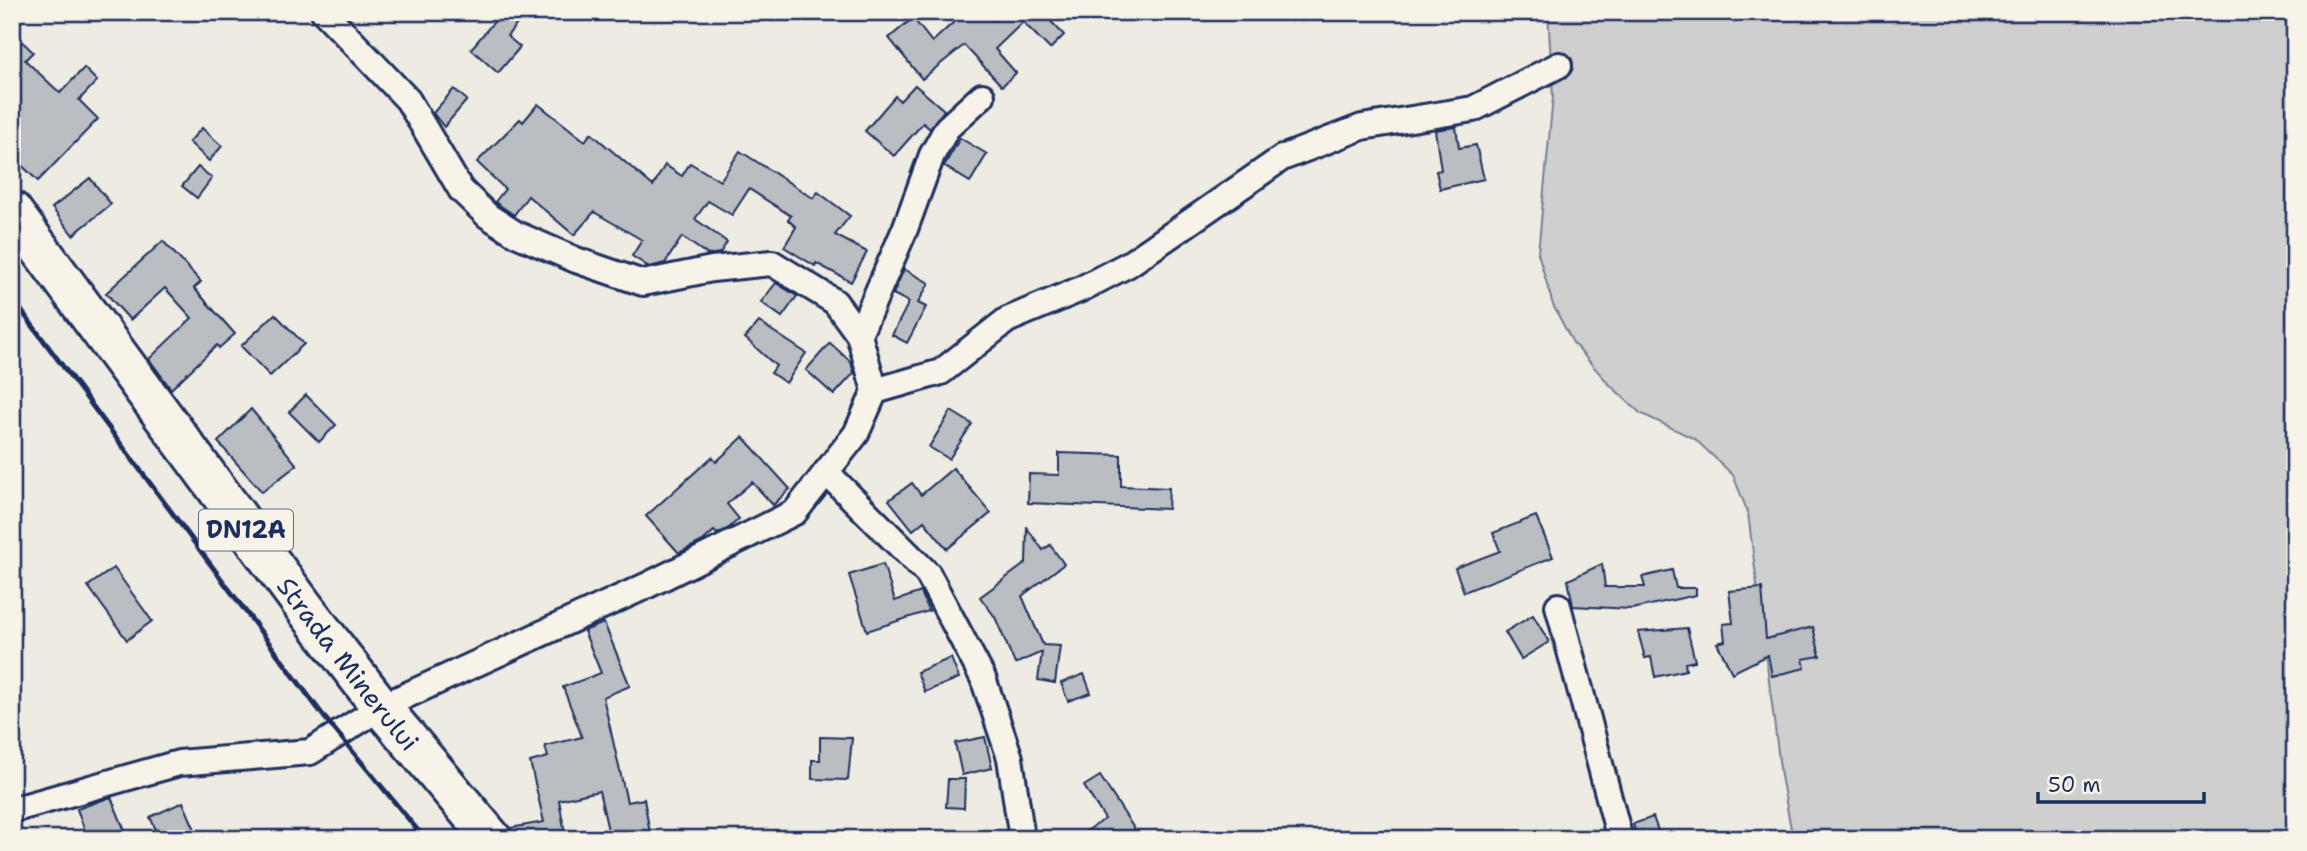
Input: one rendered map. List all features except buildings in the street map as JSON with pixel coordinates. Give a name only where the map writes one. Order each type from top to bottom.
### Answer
[{"type":"main road","name":"Strada Minerului","points":[[12,211],[172,430],[381,706],[492,839]]},
{"type":"street","points":[[12,810],[179,763],[310,752],[381,706],[646,586],[795,512],[856,434],[875,391],[859,335],[835,302],[772,262],[712,269],[643,283],[576,260],[516,234],[488,216],[461,190],[408,100],[324,12]]},
{"type":"street","points":[[875,391],[941,372],[1007,320],[1082,289],[1129,264],[1282,158],[1362,127],[1473,109],[1559,65]]},
{"type":"street","points":[[859,335],[905,229],[932,155],[947,128],[982,96]]},
{"type":"street","points":[[826,472],[928,574],[984,678],[1010,758],[1022,839]]},
{"type":"street","points":[[1558,606],[1620,839]]},
{"type":"shaded area","points":[[1548,12],[2295,12],[2295,839],[1793,839],[1781,776],[1748,513],[1733,475],[1695,439],[1640,413],[1608,383],[1573,343],[1553,305],[1538,253],[1553,97]]},
{"type":"railway","points":[[12,298],[325,718],[425,839]]}]
